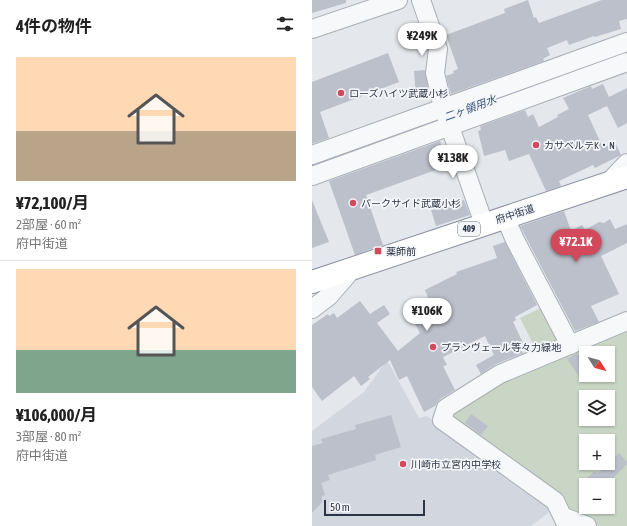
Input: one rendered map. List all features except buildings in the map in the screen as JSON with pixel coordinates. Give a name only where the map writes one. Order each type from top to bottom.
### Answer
[{"type":"highway","name":"府中街道","points":[[312,282],[355,266],[627,177]]},
{"type":"street","points":[[312,29],[398,0]]},
{"type":"street","points":[[421,0],[438,49],[434,73],[484,224]]},
{"type":"street","points":[[312,176],[447,116],[627,42]]},
{"type":"street","points":[[312,154],[447,116],[627,62]]},
{"type":"street","points":[[607,184],[627,163]]},
{"type":"street","points":[[505,217],[515,240],[570,345]]},
{"type":"street","points":[[312,308],[328,296],[355,266]]},
{"type":"street","points":[[587,526],[566,521],[554,501],[442,420],[446,408],[500,374],[627,321]]},
{"type":"shaded area","name":"川崎市立宮内中学校","points":[[387,360],[419,418],[427,416],[540,497],[552,510],[531,526],[312,526],[312,431],[364,392]]},
{"type":"green space","points":[[545,306],[564,343],[538,354],[520,318]]},
{"type":"green space","points":[[627,328],[627,526],[599,526],[566,513],[448,419],[451,411],[500,380],[579,348],[579,382],[615,382],[615,346],[583,346]]},
{"type":"waterway","name":"二ヶ領用水","points":[[482,103],[627,52]]},
{"type":"waterway","name":"二ヶ領用水","points":[[312,165],[374,142]]},
{"type":"place","name":"ローズハイツ武蔵小杉","points":[[341,93]]},
{"type":"place","name":"カサベルテK・N","points":[[536,145]]},
{"type":"place","name":"パークサイド武蔵小杉","points":[[353,203]]},
{"type":"place","name":"薬師前","points":[[378,251]]},
{"type":"place","name":"プランヴェール等々力緑地","points":[[433,347]]},
{"type":"place","name":"川崎市立宮内中学校","points":[[403,464]]}]
